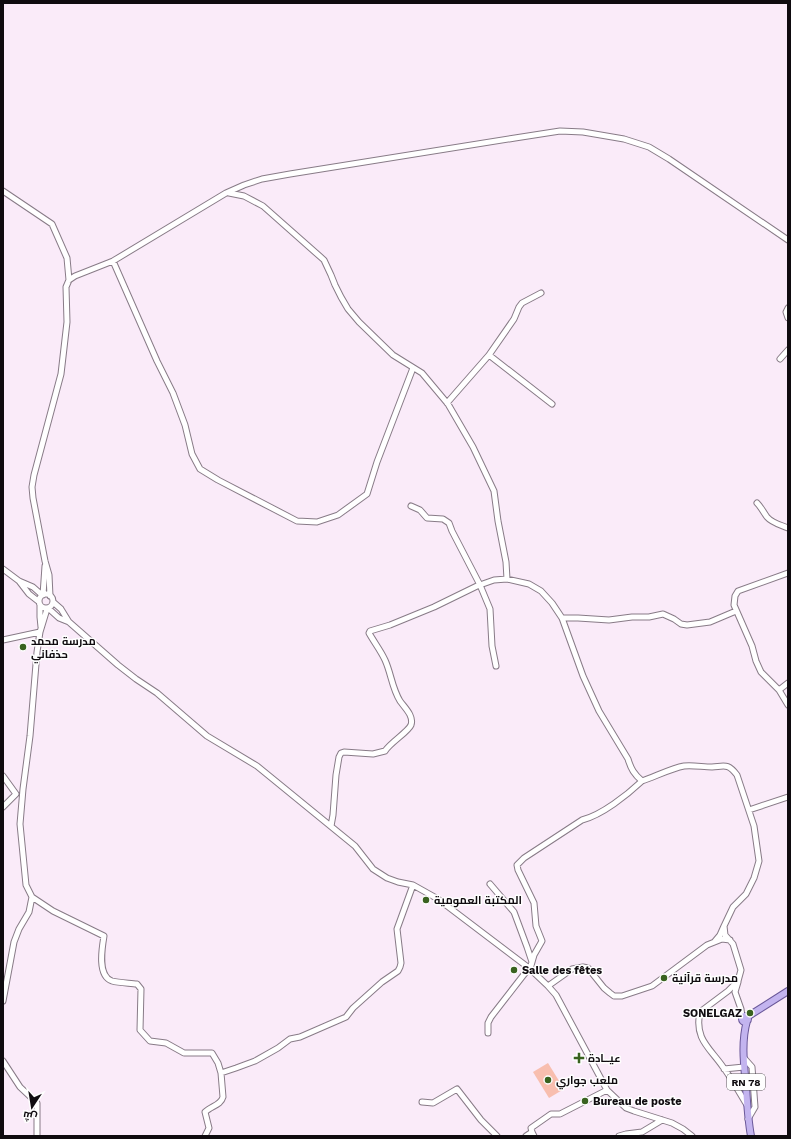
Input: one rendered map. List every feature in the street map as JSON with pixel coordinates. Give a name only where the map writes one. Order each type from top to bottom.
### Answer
[{"type":"main road","points":[[745,1020],[788,991]]},
{"type":"main road","name":"RN 78","points":[[745,1020],[744,1066],[748,1120],[751,1136]]},
{"type":"street","points":[[69,280],[75,276],[113,261],[226,193],[262,179],[560,131],[604,135],[624,139],[649,147],[788,240]]},
{"type":"street","points":[[244,185],[242,191],[244,196]]},
{"type":"street","points":[[3,191],[52,224],[67,258],[69,280],[66,287],[67,322],[61,374],[32,487],[45,561],[49,575],[50,596],[53,602],[61,609],[69,622],[118,665],[157,693],[207,736],[257,766],[355,846],[373,869],[387,878],[413,885],[438,899],[530,967],[556,995],[607,1090],[626,1108],[672,1123],[692,1136]]},
{"type":"street","points":[[226,193],[234,193],[244,196],[263,206],[324,260],[341,297],[355,318],[393,355],[422,374],[447,403],[473,447],[494,491],[506,562],[507,579]]},
{"type":"street","points":[[113,261],[157,361],[173,393],[185,425],[192,454],[200,469],[297,521],[317,522],[338,515],[367,494],[377,462],[413,368]]},
{"type":"street","points":[[447,403],[489,355],[514,319],[519,306],[541,293]]},
{"type":"street","points":[[788,308],[786,312],[788,318]]},
{"type":"street","points":[[780,358],[788,350]]},
{"type":"street","points":[[489,355],[552,404]]},
{"type":"street","points":[[757,503],[767,517],[772,521],[788,528]]},
{"type":"street","points":[[411,506],[420,510],[427,518],[443,519],[449,524],[480,585],[490,609],[492,646],[496,666]]},
{"type":"street","points":[[45,561],[44,583],[39,603],[40,630],[20,824],[22,857],[26,885],[32,897],[53,911],[104,936],[101,958],[105,975],[112,981],[138,984],[141,989],[140,1030],[150,1041],[166,1043],[184,1053],[212,1053],[218,1062],[221,1073],[223,1097],[220,1103],[210,1107],[205,1112],[209,1128],[205,1136]]},
{"type":"street","points":[[3,569],[19,581],[33,587],[42,595],[46,594],[50,596]]},
{"type":"street","points":[[788,573],[738,590],[735,596],[734,605],[752,646],[761,672],[779,690],[788,705]]},
{"type":"street","points":[[331,826],[336,775],[339,756],[341,753],[373,754],[385,751],[389,745],[409,729],[412,724],[412,717],[395,692],[385,660],[369,633],[370,631],[390,626],[494,580],[507,579],[529,584],[541,591],[552,603],[562,618],[583,676],[599,711],[628,759],[630,767],[635,775],[642,781]]},
{"type":"street","points":[[19,581],[43,608],[48,608],[59,618],[69,622]]},
{"type":"street","points":[[33,587],[40,586],[44,583]]},
{"type":"street","points":[[40,630],[48,608],[53,602]]},
{"type":"street","points":[[562,618],[609,620],[632,617],[649,617],[663,614],[674,619],[680,624],[687,625],[710,622],[736,611]]},
{"type":"street","points":[[46,615],[53,613]]},
{"type":"street","points":[[3,640],[40,630]]},
{"type":"street","points":[[779,690],[788,683]]},
{"type":"street","points":[[488,1033],[488,1023],[491,1017],[530,967],[534,955],[542,941],[536,926],[534,903],[517,865],[524,858],[582,820],[591,818],[613,804],[632,791],[642,781],[683,766],[724,766],[732,769],[737,775],[754,826],[759,861],[754,878],[746,894],[733,907],[720,935],[714,942]]},
{"type":"street","points":[[3,776],[16,794]]},
{"type":"street","points":[[3,807],[23,789]]},
{"type":"street","points":[[749,810],[788,797]]},
{"type":"street","points":[[490,884],[514,912],[527,947],[530,967]]},
{"type":"street","points":[[221,1073],[255,1061],[278,1048],[290,1039],[300,1037],[346,1017],[353,1008],[382,982],[398,971],[401,963],[397,929],[413,885]]},
{"type":"street","points":[[3,1001],[14,942],[19,929],[29,912],[32,897]]},
{"type":"street","points":[[724,926],[725,935],[733,944],[741,970],[735,992],[745,1020]]},
{"type":"street","points":[[548,986],[572,969],[583,967],[588,968],[604,988],[614,996],[622,996],[652,986],[707,945],[722,939],[730,940]]},
{"type":"street","points":[[738,981],[728,991],[700,1012],[698,1020],[700,1033],[707,1048],[724,1069],[747,1105]]},
{"type":"street","points":[[728,991],[735,992]]},
{"type":"street","points":[[744,1058],[752,1067],[755,1107],[748,1120]]},
{"type":"street","points":[[3,1061],[20,1087],[37,1103],[37,1136]]},
{"type":"street","points":[[724,1069],[744,1066]]},
{"type":"street","points":[[422,1102],[433,1103],[456,1089],[481,1120],[497,1136]]},
{"type":"street","points":[[526,1136],[533,1134],[531,1128],[551,1114],[560,1114],[607,1090]]},
{"type":"street","points":[[619,1136],[642,1132],[662,1120]]},
{"type":"shaded area","name":"ملعب جواري","points":[[548,1063],[564,1089],[549,1098],[533,1072]]},
{"type":"place","name":"مدرسة محمد حذفاني","points":[[23,647]]},
{"type":"place","name":"المكتبة العمومية","points":[[426,900]]},
{"type":"place","name":"Salle des fêtes","points":[[514,970]]},
{"type":"place","name":"مدرسة قرآنية","points":[[664,978]]},
{"type":"place","name":"SONELGAZ","points":[[750,1013]]},
{"type":"place","name":"عيــادة","points":[[579,1058]]},
{"type":"place","name":"ملعب جواري","points":[[548,1080]]},
{"type":"place","name":"Bureau de poste","points":[[585,1101]]}]
